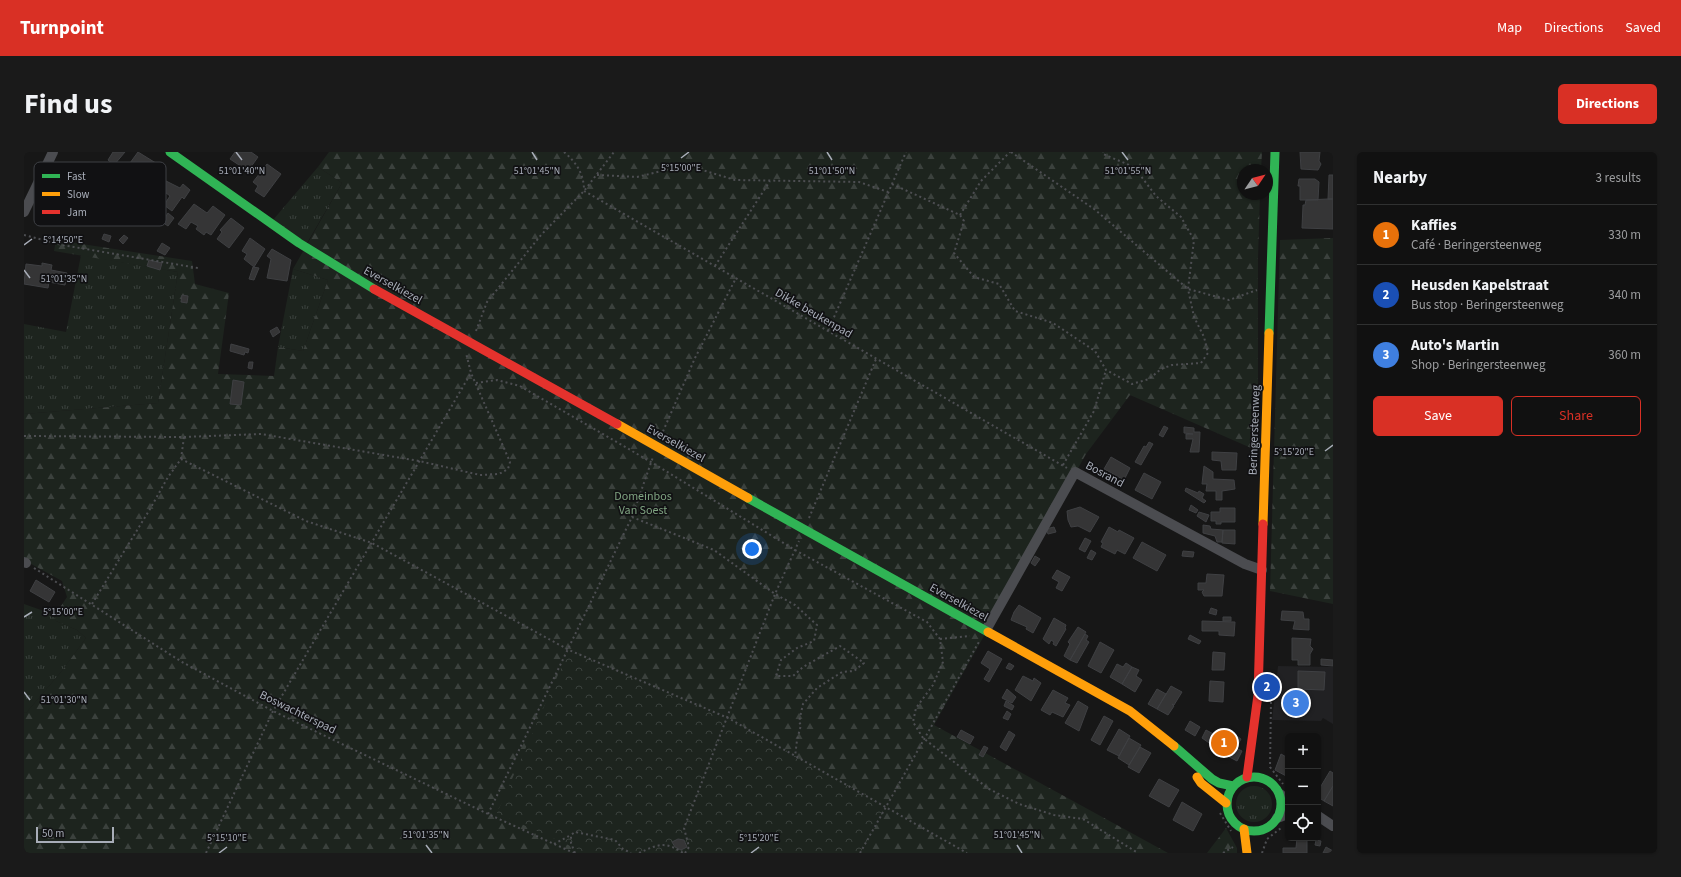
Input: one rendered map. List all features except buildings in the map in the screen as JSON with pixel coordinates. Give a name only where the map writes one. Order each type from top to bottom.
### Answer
[{"type":"street","points":[[48,162],[53,152]]},
{"type":"street","name":"Everselkiezel","points":[[170,152],[299,243],[352,276],[1130,711],[1176,747],[1212,779],[1219,783],[1233,786]]},
{"type":"street","name":"Beringersteenweg","points":[[1260,750],[1257,709],[1275,152]]},
{"type":"street","points":[[24,212],[34,191]]},
{"type":"street","name":"Bosrand","points":[[986,630],[1075,472],[1245,564],[1262,570]]},
{"type":"street","name":"Beringersteenweg","points":[[1248,777],[1253,729],[1257,709]]},
{"type":"street","name":"Everselkiezel","points":[[1176,747],[1201,783],[1226,803]]},
{"type":"street","points":[[1265,764],[1265,779]]},
{"type":"street","points":[[1285,796],[1282,790],[1276,788],[1265,779],[1256,776],[1248,777],[1233,786],[1228,794],[1226,803],[1228,814],[1235,823],[1244,829],[1253,831],[1262,830],[1280,822],[1285,817]]},
{"type":"street","points":[[1280,822],[1282,790]]},
{"type":"street","points":[[1321,818],[1333,826]]},
{"type":"street","points":[[1244,829],[1247,853]]},
{"type":"street","points":[[1259,840],[1262,830]]},
{"type":"path","points":[[564,152],[574,160],[584,179],[584,191]]},
{"type":"path","points":[[24,436],[184,437],[261,434],[419,461],[480,476],[499,474],[508,469],[510,462],[471,372],[466,356],[470,342],[477,331],[487,302],[541,234],[584,191],[614,152]]},
{"type":"path","points":[[828,332],[906,152]]},
{"type":"path","points":[[960,215],[981,181],[1010,152],[1094,209],[1188,289],[1229,300],[1270,285]]},
{"type":"path","points":[[892,184],[960,215],[964,221],[954,253],[974,277],[999,284],[1015,311],[1053,323],[1095,351],[1106,370],[1132,384],[1149,379],[1161,369],[1172,365],[1201,363],[1208,353],[1204,337],[1194,317],[1188,289],[1194,240],[1181,217],[1156,196],[1134,167],[1104,154],[1103,152]]},
{"type":"path","points":[[597,175],[637,177],[686,165],[735,180],[859,182],[888,192]]},
{"type":"path","points":[[715,266],[770,181]]},
{"type":"path","name":"Dikke beukenpad","points":[[584,191],[1075,472]]},
{"type":"path","points":[[24,235],[62,245],[198,268]]},
{"type":"path","points":[[488,814],[569,650],[632,517],[656,446],[695,358],[736,278]]},
{"type":"path","points":[[639,853],[659,845],[668,845],[684,853],[689,847],[684,828],[775,594],[845,436],[876,359]]},
{"type":"path","points":[[1063,465],[1094,411],[1106,370]]},
{"type":"path","points":[[206,853],[273,711],[471,372]]},
{"type":"path","points":[[476,383],[497,380],[520,386],[651,462],[795,550],[927,622],[940,639],[943,662],[933,685],[916,708],[914,715],[913,722],[923,738],[989,789],[1019,804],[1054,815],[1083,819],[1138,853]]},
{"type":"path","points":[[92,604],[150,509],[168,476],[181,459],[184,437]]},
{"type":"path","points":[[181,459],[306,521],[372,543],[569,650],[728,718],[967,853]]},
{"type":"path","points":[[632,517],[714,550],[775,594],[795,605],[817,624],[814,641],[797,648],[781,660],[776,676],[793,676],[803,667],[840,646],[864,663],[854,671],[842,672],[830,678],[808,696],[803,704],[800,716],[799,722],[801,725],[795,757]]},
{"type":"path","name":"Boswachterspad","points":[[25,563],[182,662],[273,711],[488,814],[575,853]]},
{"type":"path","points":[[940,639],[975,636],[986,630]]},
{"type":"path","points":[[860,853],[887,807],[923,738],[986,630]]},
{"type":"path","points":[[1265,764],[1274,773],[1282,790]]},
{"type":"path","points":[[1219,810],[1226,826],[1235,836]]},
{"type":"path","points":[[1262,853],[1267,839],[1280,822]]},
{"type":"path","points":[[554,844],[575,832],[610,838],[631,853]]},
{"type":"path","points":[[571,835],[571,843],[575,853]]},
{"type":"path","points":[[1223,853],[1239,844]]},
{"type":"shaded area","points":[[1278,666],[1333,667],[1333,724],[1323,718],[1321,721],[1272,720]]},
{"type":"green space","name":"Domeinbos Van Soest","points":[[329,152],[1262,152],[1261,164],[1237,164],[1237,200],[1260,200],[1258,258],[1258,451],[1130,395],[1086,454],[934,725],[1168,853],[24,853],[24,712],[26,713],[61,672],[86,638],[77,630],[56,621],[55,615],[67,597],[62,581],[24,560],[24,414],[158,403],[178,272],[54,251],[56,240],[192,261],[195,284],[229,293],[218,374],[274,376],[278,347],[303,351],[328,280],[293,269],[342,183],[318,167]]},
{"type":"green space","points":[[318,167],[342,183],[307,243],[273,220]]},
{"type":"green space","points":[[1333,238],[1333,604],[1270,591],[1280,240]]},
{"type":"green space","points":[[81,255],[178,272],[158,403],[24,414],[24,324],[66,332]]},
{"type":"green space","points":[[293,269],[328,280],[303,351],[278,347]]},
{"type":"green space","points":[[24,604],[55,615],[56,621],[77,630],[86,638],[61,672],[26,713],[24,712]]},
{"type":"green space","points":[[569,650],[728,718],[887,807],[860,853],[586,853],[497,813]]},
{"type":"green space","points":[[1258,786],[1267,791],[1271,797],[1271,811],[1267,817],[1258,822],[1250,822],[1241,817],[1237,811],[1236,800],[1241,791],[1247,787]]},
{"type":"green space","points":[[1226,828],[1237,848],[1237,853],[1207,853]]},
{"type":"traffic: fast","points":[[170,152],[299,243],[374,289]]},
{"type":"traffic: fast","points":[[1269,333],[1275,152]]},
{"type":"traffic: fast","points":[[748,498],[988,632]]},
{"type":"traffic: fast","points":[[1174,746],[1212,779],[1219,783],[1233,786]]},
{"type":"traffic: fast","points":[[1249,777],[1259,777],[1269,781],[1277,789],[1281,799],[1281,804],[1281,809],[1277,819],[1269,827],[1259,831],[1249,831],[1239,827],[1231,819],[1227,809],[1227,799],[1231,789],[1239,781],[1249,777]]},
{"type":"traffic: slow","points":[[1263,524],[1269,333]]},
{"type":"traffic: slow","points":[[617,424],[748,498]]},
{"type":"traffic: slow","points":[[988,632],[1130,711],[1174,746]]},
{"type":"traffic: slow","points":[[1197,777],[1201,783],[1226,803]]},
{"type":"traffic: slow","points":[[1244,829],[1247,853]]},
{"type":"traffic: jam","points":[[374,289],[617,424]]},
{"type":"traffic: jam","points":[[1247,777],[1258,695],[1263,524]]},
{"type":"place","name":"Heusden Kapelstraat","points":[[1267,687]]},
{"type":"place","name":"Auto's Martin","points":[[1296,703]]},
{"type":"place","name":"Kaffies","points":[[1224,743]]}]
